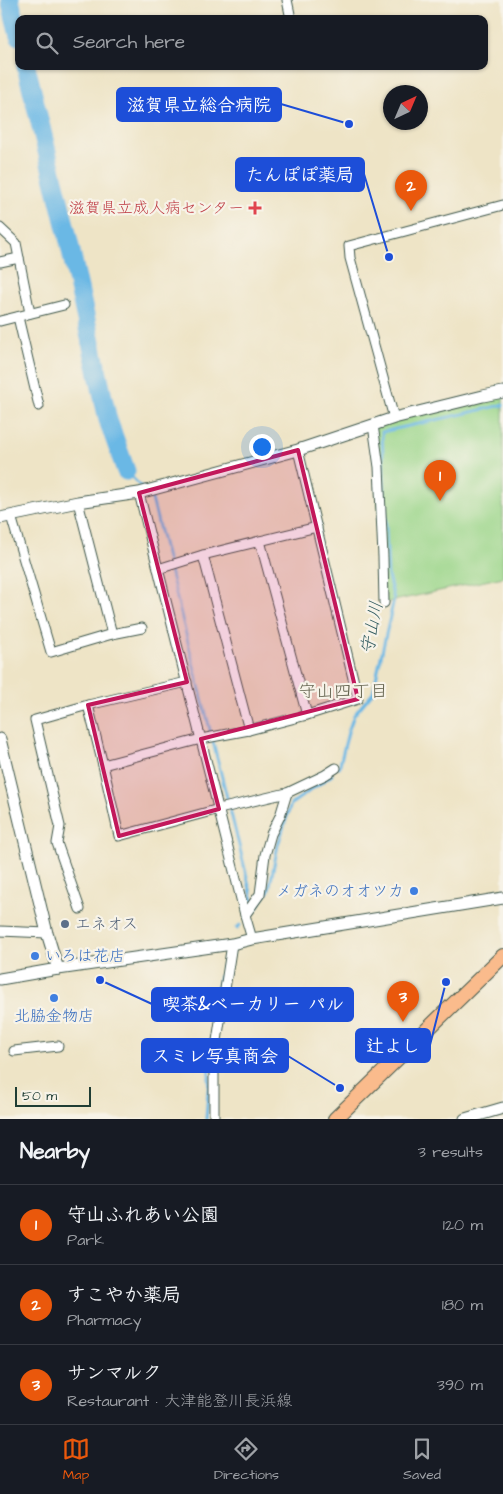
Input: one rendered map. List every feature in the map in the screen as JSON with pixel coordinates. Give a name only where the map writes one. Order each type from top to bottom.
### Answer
[{"type":"main road","points":[[334,1119],[503,956]]},
{"type":"street","points":[[287,0],[290,15]]},
{"type":"street","points":[[394,418],[350,258],[349,246],[503,205]]},
{"type":"street","points":[[0,228],[16,243],[30,313]]},
{"type":"street","points":[[0,262],[19,258]]},
{"type":"street","points":[[0,321],[64,305]]},
{"type":"street","points":[[18,316],[39,406]]},
{"type":"street","points":[[142,628],[112,634],[51,652],[6,517],[78,502],[139,493],[298,450],[394,418],[503,392]]},
{"type":"street","points":[[373,425],[379,467],[384,604]]},
{"type":"street","points":[[103,765],[201,739],[249,730],[307,715],[358,699],[298,450]]},
{"type":"street","points":[[139,493],[252,939]]},
{"type":"street","points":[[78,502],[112,634]]},
{"type":"street","points":[[158,569],[203,555],[317,527]]},
{"type":"street","points":[[260,541],[307,715]]},
{"type":"street","points":[[203,555],[249,730]]},
{"type":"street","points":[[80,909],[57,843],[60,826],[35,720],[88,705],[186,682]]},
{"type":"street","points":[[88,705],[119,836],[219,809],[287,794],[336,768]]},
{"type":"street","points":[[0,739],[47,933],[58,969]]},
{"type":"street","points":[[245,915],[260,894],[265,855],[287,794]]},
{"type":"street","points":[[0,979],[232,944],[252,939],[503,898]]},
{"type":"street","points":[[0,931],[47,933]]},
{"type":"street","points":[[214,1119],[214,1060],[232,944]]},
{"type":"street","points":[[14,1050],[58,1046]]},
{"type":"street","points":[[465,1119],[503,1108]]},
{"type":"highlighted area","points":[[298,450],[358,699],[201,739],[219,809],[119,836],[88,705],[187,682],[139,493]]},
{"type":"green space","points":[[503,392],[503,577],[384,603],[373,425]]},
{"type":"waterway","points":[[10,0],[15,20]]},
{"type":"waterway","points":[[27,70],[67,233],[108,420],[126,471]]},
{"type":"waterway","name":"守山川","points":[[339,768],[354,715],[373,692],[394,599],[388,576],[382,432],[503,405]]},
{"type":"waterway","points":[[126,471],[143,489]]},
{"type":"waterway","points":[[147,494],[152,499],[253,901]]},
{"type":"waterway","name":"守山川","points":[[253,913],[269,890],[278,845],[291,804],[332,775]]},
{"type":"waterway","name":"守山川","points":[[237,928],[240,925]]},
{"type":"waterway","name":"守山川","points":[[211,1054],[216,990],[225,959]]},
{"type":"waterway","name":"守山川","points":[[206,1119],[210,1065]]},
{"type":"place","name":"滋賀県立総合病院","points":[[349,124]]},
{"type":"place","name":"滋賀県立成人病センター","points":[[255,208]]},
{"type":"place","name":"すこやか薬局","points":[[411,211]]},
{"type":"place","name":"たんぽぽ薬局","points":[[389,257]]},
{"type":"place","name":"守山ふれあい公園","points":[[440,501]]},
{"type":"place","name":"メガネのオオツカ","points":[[414,891]]},
{"type":"place","name":"エネオス","points":[[65,924]]},
{"type":"place","name":"いろは花店","points":[[35,956]]},
{"type":"place","name":"喫茶&ベーカリー パル","points":[[100,980]]},
{"type":"place","name":"辻よし","points":[[446,982]]},
{"type":"place","name":"北脇金物店","points":[[54,998]]},
{"type":"place","name":"サンマルク","points":[[403,1022]]},
{"type":"place","name":"スミレ写真商会","points":[[340,1088]]},
{"type":"district","name":"守山四丁目","points":[[343,691]]}]
